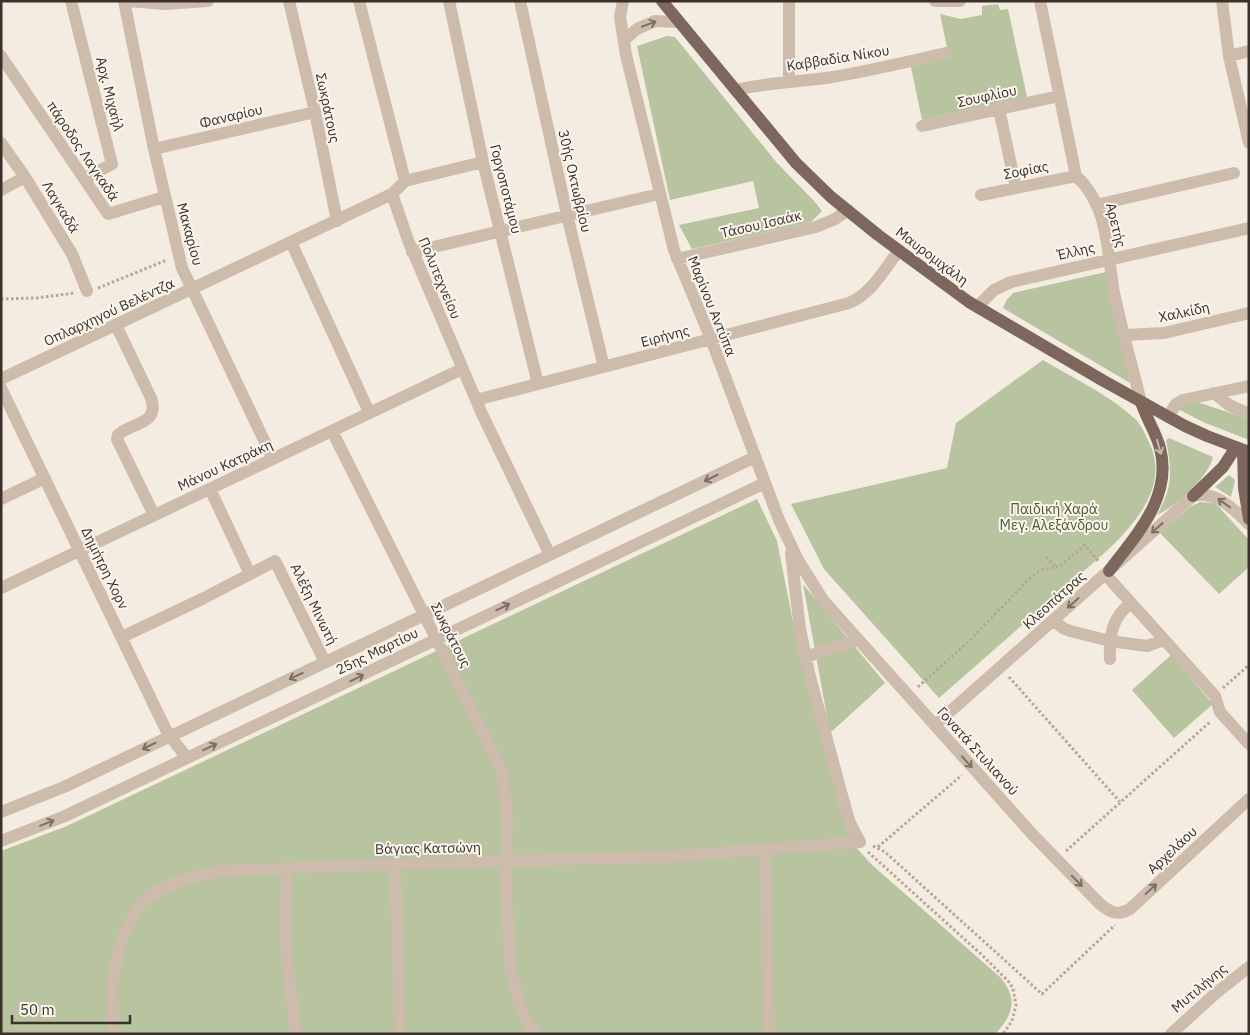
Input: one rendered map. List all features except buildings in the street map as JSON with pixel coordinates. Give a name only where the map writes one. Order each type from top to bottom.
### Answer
[{"type":"main road","name":"Μαυρομιχάλη","points":[[662,1],[796,163],[817,185],[899,250],[977,307],[1168,417],[1207,436],[1243,450]]},
{"type":"main road","points":[[1107,572],[1147,518],[1162,484],[1163,463],[1160,450],[1141,402]]},
{"type":"main road","points":[[1243,450],[1243,476],[1247,494],[1249,520]]},
{"type":"main road","points":[[1194,496],[1243,450]]},
{"type":"street","name":"Αρχ. Μιχαήλ","points":[[71,1],[112,164],[84,179]]},
{"type":"street","name":"Μακαρίου","points":[[124,1],[164,197],[182,268],[273,459]]},
{"type":"street","points":[[128,1],[165,4],[203,2]]},
{"type":"street","name":"Σωκράτους","points":[[289,1],[315,112],[337,221]]},
{"type":"street","points":[[359,1],[405,181]]},
{"type":"street","name":"Γοργοποτάμου","points":[[449,1],[483,162],[538,384]]},
{"type":"street","name":"30ής Οκτωβρίου","points":[[520,1],[567,215],[604,367]]},
{"type":"street","name":"Μαρίνου Αντύπα","points":[[624,1],[620,14],[624,40],[659,194],[677,259],[711,340],[765,483],[790,543],[806,574],[827,605]]},
{"type":"street","points":[[789,1],[789,82]]},
{"type":"street","points":[[935,1],[959,1]]},
{"type":"street","name":"Αρετής","points":[[1040,1],[1076,176],[1088,189],[1096,205],[1106,235],[1114,294],[1141,402]]},
{"type":"street","points":[[1222,1],[1230,56],[1249,143]]},
{"type":"street","points":[[624,40],[637,29],[654,21],[679,22]]},
{"type":"street","points":[[1230,56],[1249,51]]},
{"type":"street","name":"Καββαδία Νίκου","points":[[735,90],[853,73],[946,53]]},
{"type":"street","name":"πάροδος Λαγκαδά","points":[[1,56],[108,214],[164,197]]},
{"type":"street","name":"Σουφλίου","points":[[922,126],[1059,96]]},
{"type":"street","points":[[999,109],[1016,188]]},
{"type":"street","name":"Φαναρίου","points":[[154,149],[315,112]]},
{"type":"street","name":"Λαγκαδά","points":[[1,144],[25,177],[72,254],[87,291]]},
{"type":"street","points":[[392,194],[405,181],[483,162]]},
{"type":"street","points":[[1096,205],[1234,173]]},
{"type":"street","name":"Σοφίας","points":[[981,195],[1076,176]]},
{"type":"street","points":[[1,190],[25,177]]},
{"type":"street","name":"Οπλαρχηγού Βελέντζα","points":[[1,379],[392,194]]},
{"type":"street","name":"Πολυτεχνείου","points":[[392,194],[412,252],[462,369],[497,448],[550,555]]},
{"type":"street","points":[[412,252],[659,194]]},
{"type":"street","name":"Τάσου Ισαάκ","points":[[677,259],[816,227],[835,219],[848,210]]},
{"type":"street","name":"Έλλης","points":[[977,307],[994,290],[1004,284],[1249,228]]},
{"type":"street","points":[[291,242],[369,412]]},
{"type":"street","name":"Ειρήνης","points":[[476,400],[853,302],[867,290],[899,250]]},
{"type":"street","name":"Χαλκίδη","points":[[1124,335],[1164,333],[1249,313]]},
{"type":"street","points":[[116,325],[151,398],[153,408],[152,414],[148,418],[122,431],[117,439],[154,515]]},
{"type":"street","name":"Μάνου Κατράκη","points":[[1,588],[462,369]]},
{"type":"street","points":[[1168,417],[1179,401],[1249,386]]},
{"type":"street","name":"Δημήτρη Χορν","points":[[1,388],[170,736],[187,758]]},
{"type":"street","points":[[1214,393],[1228,405],[1249,414]]},
{"type":"street","name":"Σωκράτους","points":[[332,431],[499,764],[503,778],[508,823],[505,862],[510,966],[520,1011],[536,1034]]},
{"type":"street","name":"25ης Μαρτίου","points":[[1,812],[44,796],[755,457]]},
{"type":"street","points":[[1,499],[45,478]]},
{"type":"street","name":"25ης Μαρτίου","points":[[1,841],[65,816],[765,483]]},
{"type":"street","points":[[122,637],[250,574],[210,489]]},
{"type":"street","points":[[1194,496],[1203,494],[1218,498],[1249,524]]},
{"type":"street","name":"Κλεοπάτρας","points":[[935,726],[1194,496]]},
{"type":"street","points":[[790,543],[798,612],[806,657],[843,799],[850,822],[860,842]]},
{"type":"street","name":"Αλέξη Μινωτή","points":[[250,574],[273,560],[279,565],[325,662]]},
{"type":"street","points":[[1107,572],[1131,603],[1214,696],[1220,712],[1249,744]]},
{"type":"street","points":[[1110,659],[1110,641],[1116,619],[1124,608],[1131,603]]},
{"type":"street","name":"Γονατά Στυλιανού","points":[[827,605],[1056,860],[1100,904],[1116,913]]},
{"type":"street","points":[[1054,621],[1070,631],[1110,641],[1141,646],[1152,645],[1164,640]]},
{"type":"street","points":[[806,657],[858,639]]},
{"type":"street","name":"Αρχελάου","points":[[1116,913],[1132,907],[1249,799]]},
{"type":"street","name":"Βάγιας Κατσώνη","points":[[113,1034],[112,986],[121,940],[139,905],[157,891],[187,878],[202,874],[286,868],[663,857],[860,842]]},
{"type":"street","points":[[765,850],[769,1034]]},
{"type":"street","points":[[395,864],[400,1034]]},
{"type":"street","points":[[286,868],[285,943],[296,1034]]},
{"type":"street","name":"Μυτιλήνης","points":[[1171,1034],[1216,993],[1249,967]]},
{"type":"path","points":[[908,696],[970,640],[1029,579],[1041,570],[1060,566],[1085,545],[1107,572]]},
{"type":"path","points":[[1046,556],[1056,567]]},
{"type":"path","points":[[1214,696],[1249,665]]},
{"type":"path","points":[[1000,668],[1120,802]]},
{"type":"path","points":[[1056,860],[1220,712]]},
{"type":"path","points":[[878,847],[972,767]]},
{"type":"path","points":[[860,842],[878,847],[1042,994],[1110,930],[1116,913]]},
{"type":"path","points":[[860,842],[870,854],[982,955],[1010,983],[1016,1005],[1012,1021],[1003,1034]]},
{"type":"green space","points":[[998,4],[1000,10],[1008,9],[1027,97],[922,120],[911,67],[949,57],[940,14],[961,19],[982,15],[982,6]]},
{"type":"green space","points":[[667,36],[675,37],[777,163],[822,211],[811,222],[692,249],[679,225],[759,208],[753,181],[670,200],[637,46]]},
{"type":"green space","points":[[1106,272],[1130,383],[1003,308],[1013,293]]},
{"type":"green space","name":"Παιδική Χαρά Μεγ. Αλεξάνδρου","points":[[1043,360],[1102,394],[1136,420],[1148,440],[1154,456],[1155,471],[1153,485],[1141,512],[1110,548],[939,698],[824,569],[791,504],[947,468],[956,423]]},
{"type":"green space","points":[[1197,402],[1249,419],[1249,440],[1203,422],[1178,409],[1186,404]]},
{"type":"green space","points":[[1169,438],[1213,457],[1205,474],[1198,482],[1182,498],[1157,515],[1166,496],[1170,479],[1166,440]]},
{"type":"green space","points":[[1229,475],[1235,480],[1231,497],[1215,487]]},
{"type":"green space","points":[[757,499],[777,541],[800,657],[855,846],[871,864],[1000,977],[1006,985],[1011,999],[1010,1013],[995,1034],[1,1034],[1,851],[67,826]]},
{"type":"green space","points":[[1200,502],[1213,503],[1218,506],[1249,540],[1249,567],[1219,594],[1160,533],[1190,507]]},
{"type":"green space","points":[[803,584],[885,683],[830,733]]},
{"type":"green space","points":[[1171,655],[1213,704],[1174,738],[1132,690]]}]
